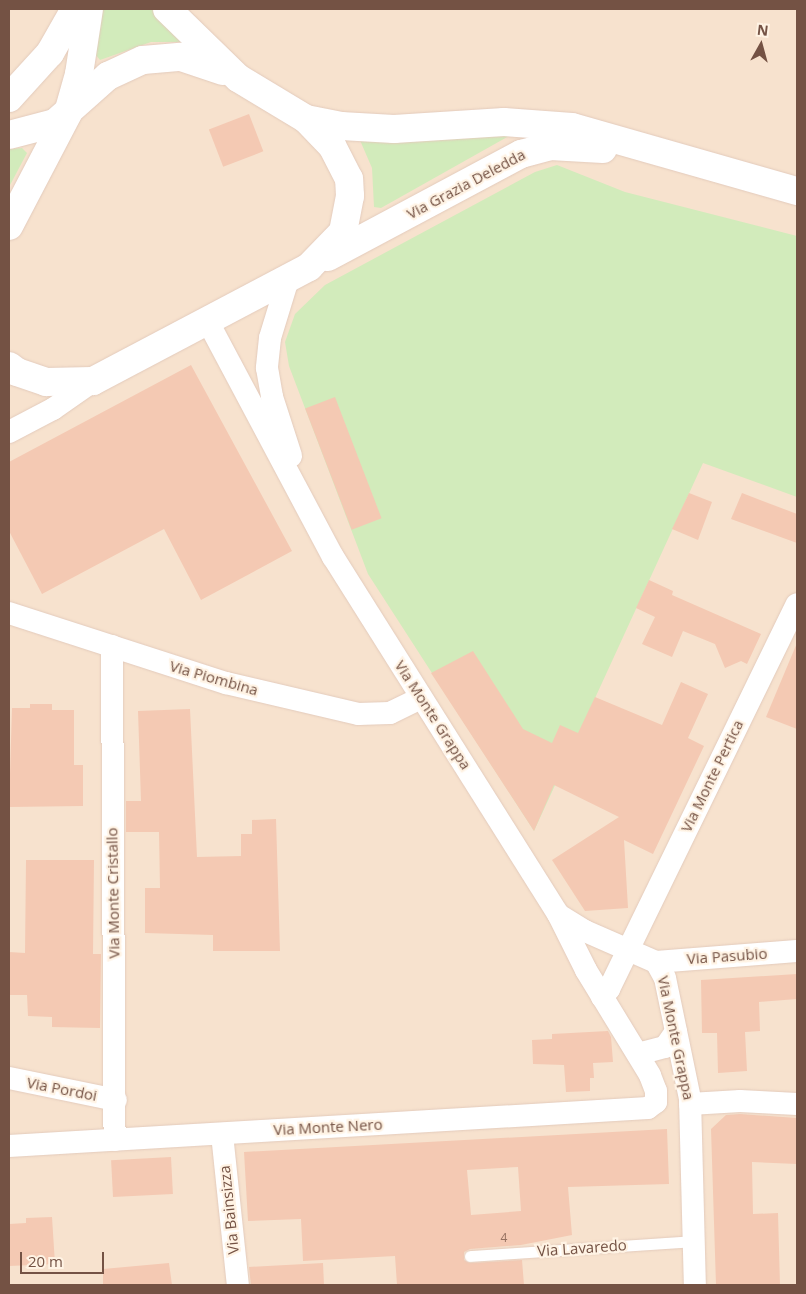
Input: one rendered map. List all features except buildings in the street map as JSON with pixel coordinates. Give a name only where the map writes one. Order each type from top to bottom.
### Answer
[{"type":"main road","points":[[9,98],[50,52],[75,9]]},
{"type":"main road","name":"Via Monte Grappa","points":[[9,226],[68,113],[79,74],[90,9]]},
{"type":"main road","name":"Via Monte Grappa","points":[[167,9],[238,78],[274,103],[306,119],[332,146],[344,164],[350,196],[343,232],[298,273],[208,322]]},
{"type":"main road","name":"Via Monte Grappa","points":[[68,113],[108,76],[131,64],[156,57],[193,59],[238,78]]},
{"type":"main road","points":[[9,135],[55,124],[68,113]]},
{"type":"main road","name":"Via Grazia Deledda","points":[[306,119],[341,126],[394,130],[504,122],[548,123],[581,129],[693,163],[797,191]]},
{"type":"main road","name":"Via Grazia Deledda","points":[[298,273],[536,148],[584,146],[693,163]]},
{"type":"main road","points":[[9,366],[17,372],[46,382],[93,381],[208,322]]},
{"type":"street","name":"Via Monte Grappa","points":[[298,273],[270,338],[268,383],[310,514]]},
{"type":"street","name":"Via Monte Grappa","points":[[208,322],[352,589],[558,914],[602,997],[638,1054],[656,1091],[656,1104],[648,1108]]},
{"type":"street","points":[[9,432],[53,409],[93,381]]},
{"type":"street","name":"Via Monte Pertica","points":[[602,997],[628,950],[797,604]]},
{"type":"street","name":"Via Piombina","points":[[9,613],[226,683],[358,714],[390,713],[421,698]]},
{"type":"street","name":"Via Monte Cristallo","points":[[112,646],[115,1140]]},
{"type":"street","name":"Via Monte Grappa","points":[[558,914],[585,932],[656,962],[668,988],[690,1104],[695,1285]]},
{"type":"street","name":"Via Pasubio","points":[[656,962],[797,951]]},
{"type":"street","points":[[638,1054],[665,1047],[676,1031]]},
{"type":"street","name":"Via Pordoi","points":[[9,1078],[116,1100]]},
{"type":"street","points":[[690,1104],[740,1101],[797,1104]]},
{"type":"street","name":"Via Monte Nero","points":[[9,1146],[648,1108]]},
{"type":"street","name":"Via Bainsizza","points":[[222,1134],[238,1285]]},
{"type":"lane","name":"Via Lavaredo","points":[[470,1256],[693,1241]]},
{"type":"shaded area","points":[[9,9],[797,9],[797,1285],[9,1285]]},
{"type":"green space","points":[[102,9],[159,9],[182,42],[151,42],[100,60],[95,54]]},
{"type":"green space","points":[[509,136],[381,208],[374,207],[372,168],[359,138]]},
{"type":"green space","points":[[22,148],[27,153],[9,187],[9,149]]},
{"type":"green space","points":[[557,165],[625,192],[797,236],[797,497],[703,463],[534,831],[368,574],[289,366],[285,342],[295,314],[325,285],[535,172]]}]
